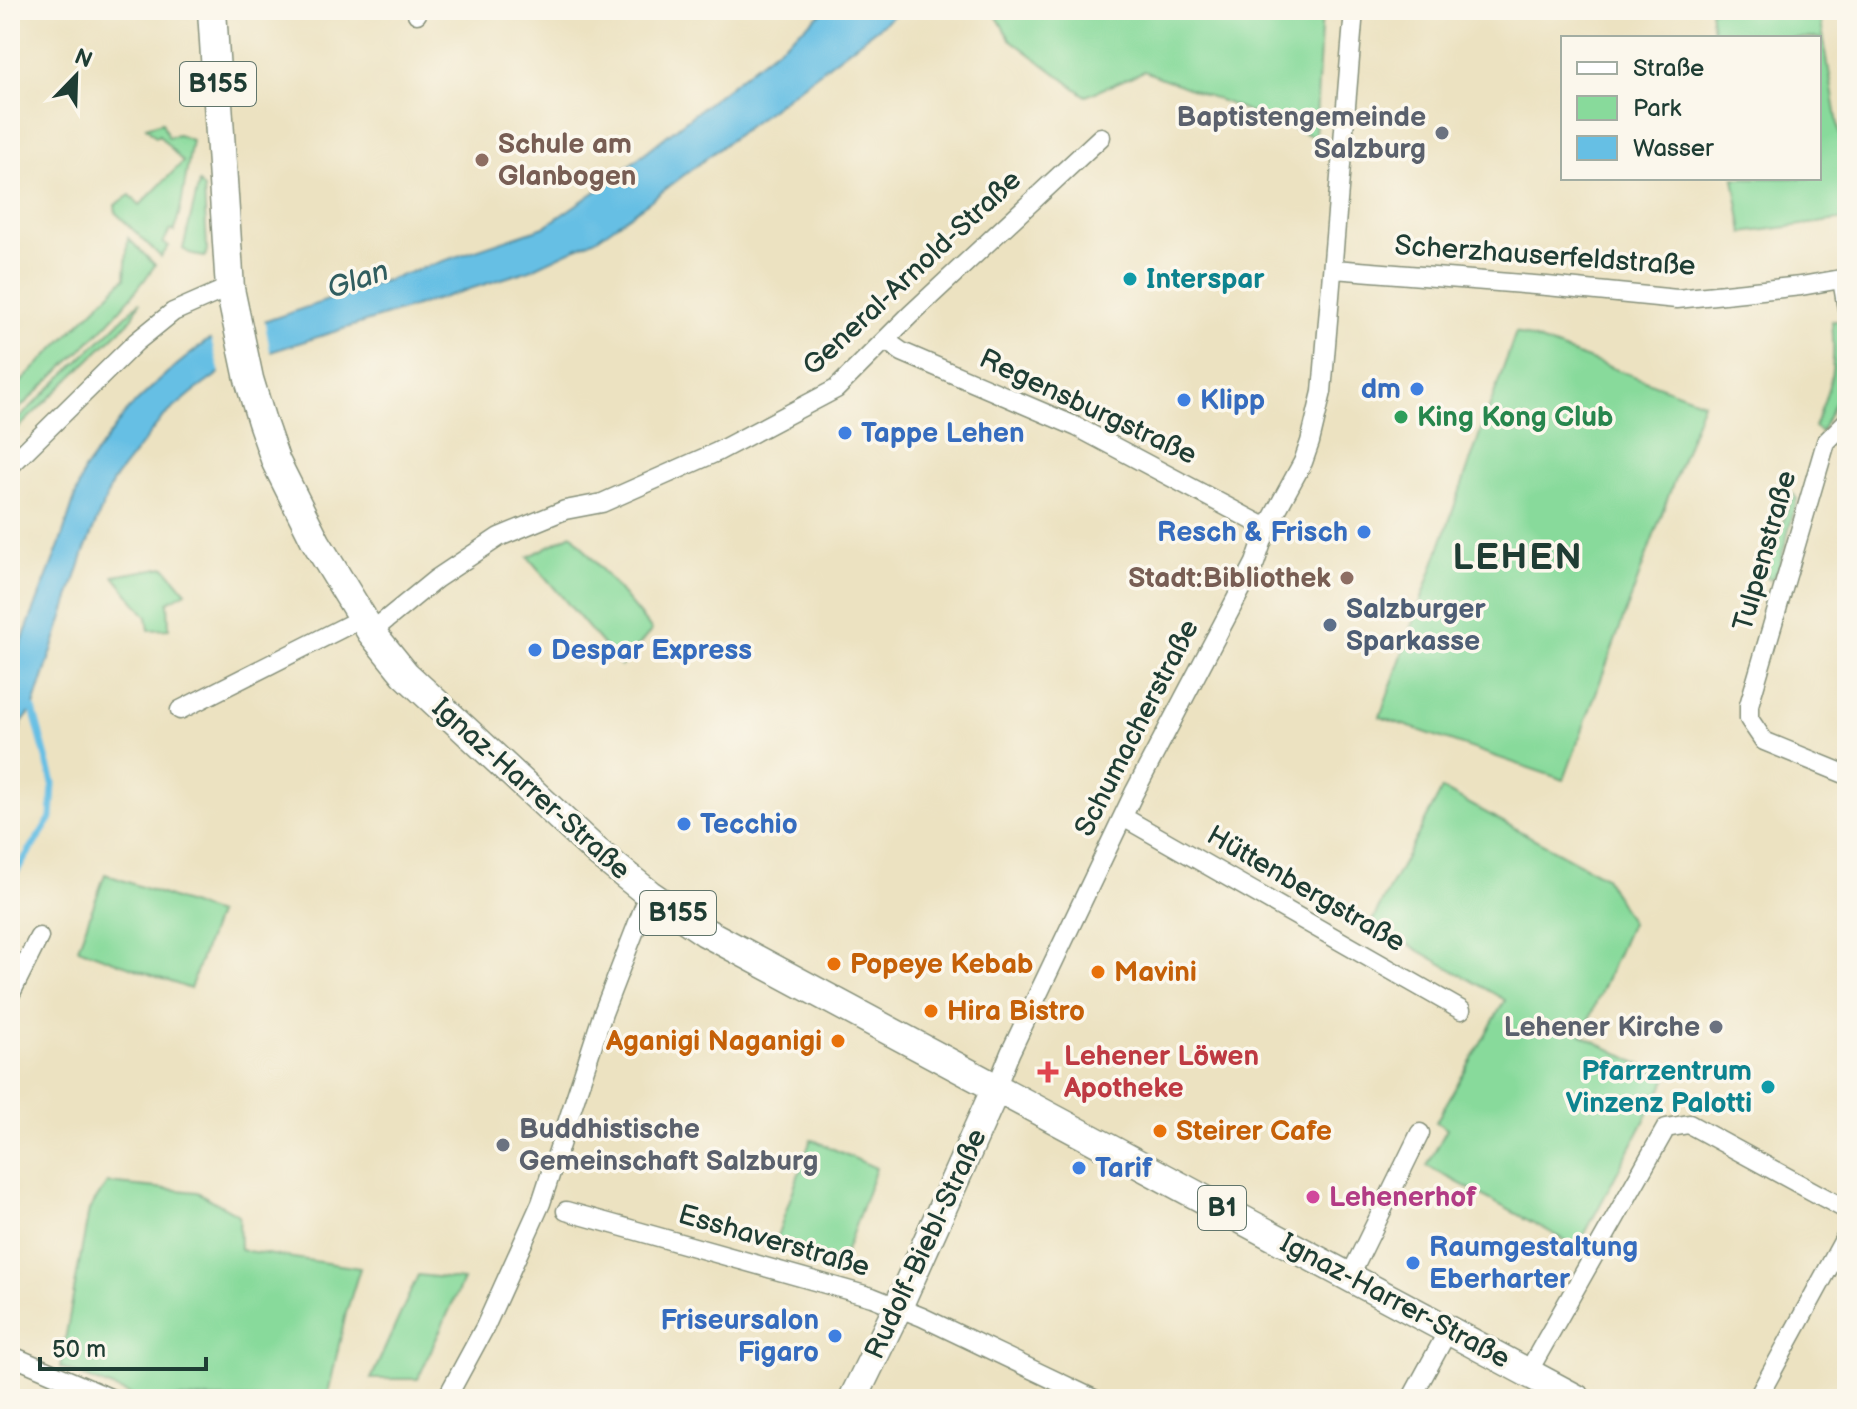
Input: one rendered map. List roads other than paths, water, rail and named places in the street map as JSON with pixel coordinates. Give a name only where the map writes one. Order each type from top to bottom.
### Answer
[{"type":"main road","name":"Ignaz-Harrer-Straße","points":[[212,10],[232,300],[249,379],[276,462],[316,542],[366,625],[405,674],[597,852],[649,894],[705,932],[1577,1399]]},
{"type":"main road","name":"Rudolf-Biebl-Straße","points":[[853,1399],[898,1307],[996,1088]]},
{"type":"street","name":"Schumacherstraße","points":[[996,1088],[1123,817],[1255,563],[1267,528],[1303,462],[1310,442],[1322,392],[1354,10]]},
{"type":"street","name":"General-Arnold-Straße","points":[[180,710],[366,625],[499,537],[565,510],[602,503],[717,452],[836,389],[1101,137]]},
{"type":"street","name":"Scherzhauserfeldstraße","points":[[1334,269],[1677,299],[1844,279]]},
{"type":"street","points":[[1844,279],[1847,309]]},
{"type":"street","points":[[10,466],[136,342],[173,312],[232,300]]},
{"type":"street","name":"Regensburgstraße","points":[[885,340],[902,352],[1077,427],[1267,528]]},
{"type":"street","name":"Tulpenstraße","points":[[1847,421],[1826,442],[1749,705],[1749,719],[1764,741],[1847,775]]},
{"type":"street","name":"Hüttenbergstraße","points":[[1123,817],[1461,1010]]},
{"type":"street","points":[[446,1399],[485,1327],[541,1203],[603,1013],[649,894]]},
{"type":"street","points":[[10,995],[39,937]]},
{"type":"street","points":[[1528,1372],[1666,1128],[1689,1124],[1847,1210]]},
{"type":"street","points":[[1350,1276],[1420,1133]]},
{"type":"street","name":"Esshaverstraße","points":[[566,1211],[839,1287],[898,1307],[1094,1399]]},
{"type":"street","points":[[1757,1399],[1847,1234]]},
{"type":"street","points":[[1411,1399],[1449,1329]]},
{"type":"street","points":[[10,1355],[112,1399]]},
{"type":"water","points":[[826,10],[901,10],[596,239],[530,270],[232,364],[162,418],[113,481],[84,552],[33,709],[21,724],[10,779],[10,672],[60,543],[84,470],[127,411],[167,373],[207,341],[544,227],[599,189]]},
{"type":"waterway","points":[[10,881],[51,818],[53,783],[33,709],[27,709]]},
{"type":"place","name":"Baptistengemeinde Salzburg","points":[[1442,133]]},
{"type":"place","name":"Schule am Glanbogen","points":[[482,160]]},
{"type":"place","name":"Interspar","points":[[1130,279]]},
{"type":"place","name":"dm","points":[[1417,389]]},
{"type":"place","name":"Klipp","points":[[1184,400]]},
{"type":"place","name":"King Kong Club","points":[[1401,417]]},
{"type":"place","name":"Tappe Lehen","points":[[845,433]]},
{"type":"place","name":"Resch & Frisch","points":[[1364,532]]},
{"type":"place","name":"Stadt:Bibliothek","points":[[1347,578]]},
{"type":"place","name":"Salzburger Sparkasse","points":[[1330,625]]},
{"type":"place","name":"Despar Express","points":[[535,650]]},
{"type":"place","name":"Tecchio","points":[[684,824]]},
{"type":"place","name":"Popeye Kebab","points":[[834,964]]},
{"type":"place","name":"Mavini","points":[[1098,972]]},
{"type":"place","name":"Hira Bistro","points":[[931,1011]]},
{"type":"place","name":"Lehener Kirche","points":[[1716,1027]]},
{"type":"place","name":"Aganigi Naganigi","points":[[838,1041]]},
{"type":"place","name":"Lehener Löwen Apotheke","points":[[1048,1072]]},
{"type":"place","name":"Pfarrzentrum Vinzenz Palotti","points":[[1768,1087]]},
{"type":"place","name":"Steirer Cafe","points":[[1160,1131]]},
{"type":"place","name":"Buddhistische Gemeinschaft Salzburg","points":[[503,1145]]},
{"type":"place","name":"Tarif","points":[[1079,1168]]},
{"type":"place","name":"Lehenerhof","points":[[1313,1197]]},
{"type":"place","name":"Raumgestaltung Eberharter","points":[[1413,1263]]},
{"type":"place","name":"Friseursalon Figaro","points":[[835,1336]]},
{"type":"district","name":"LEHEN","points":[[1518,558]]},
{"type":"water label","name":"Glan","points":[[358,280]]}]
